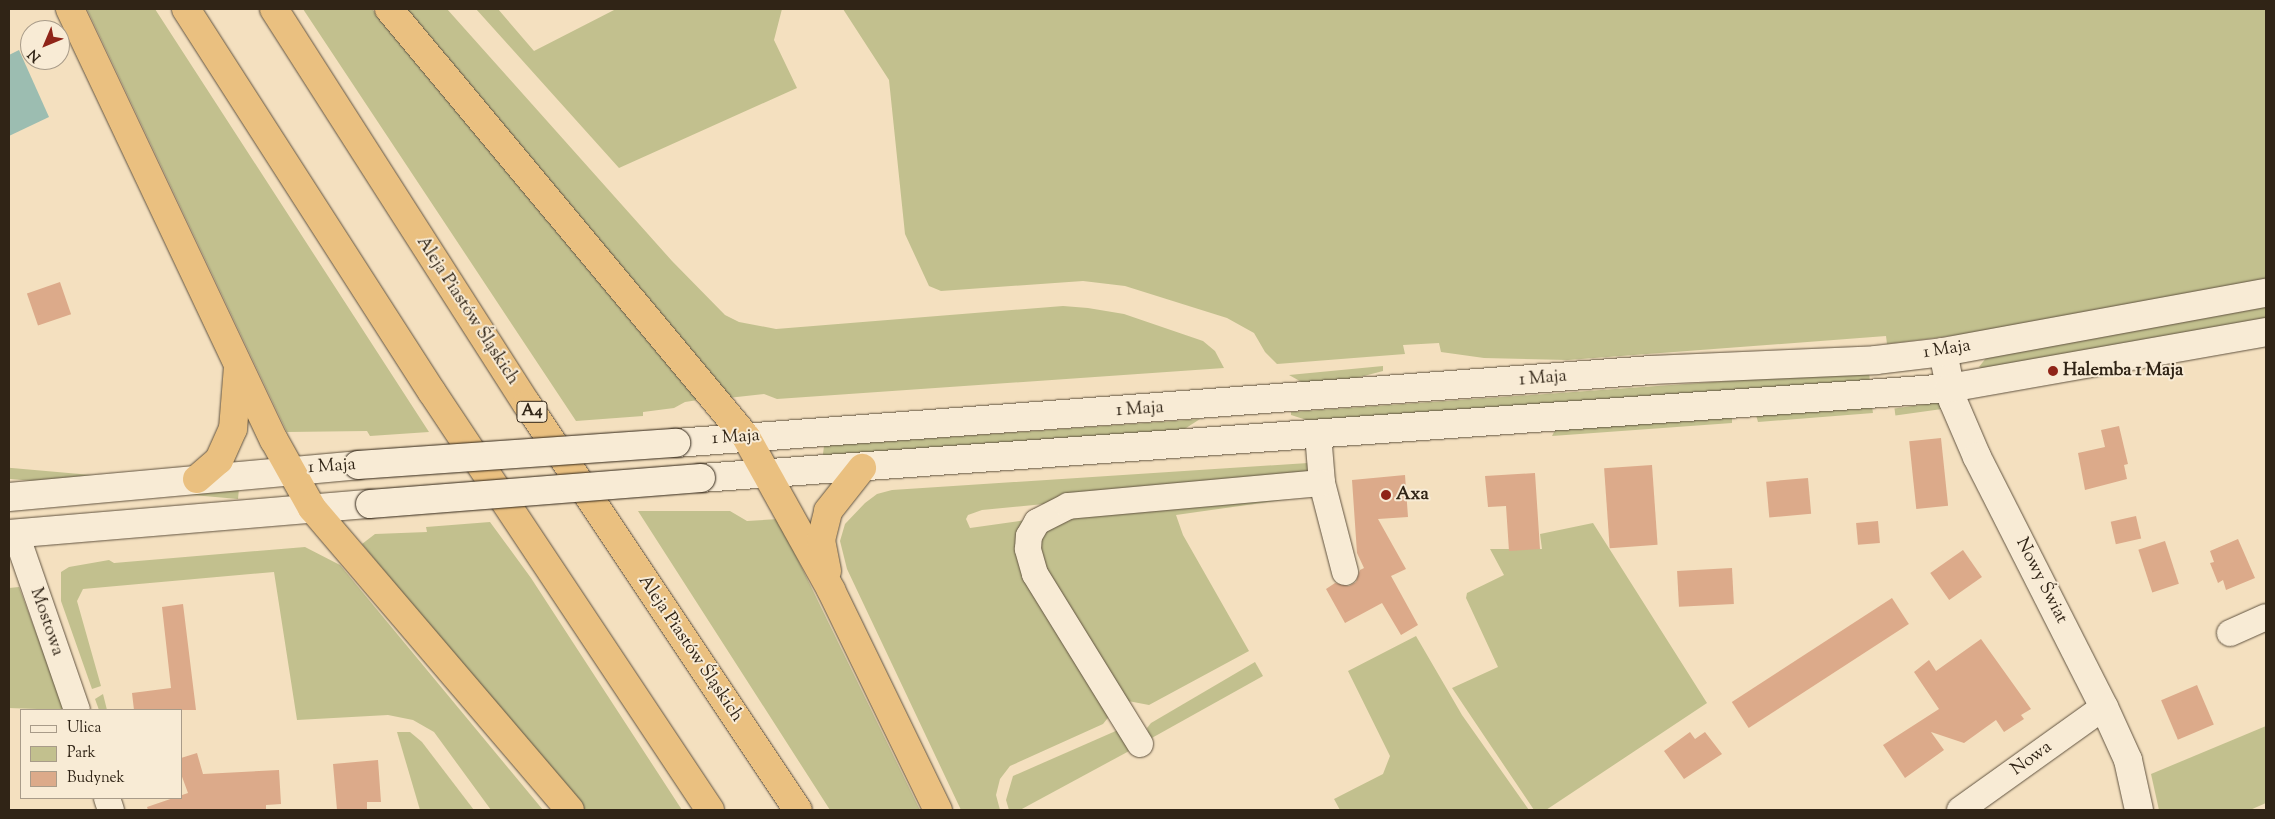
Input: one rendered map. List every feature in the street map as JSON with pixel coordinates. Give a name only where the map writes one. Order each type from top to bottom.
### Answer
[{"type":"highway","points":[[70,9],[289,470],[312,508],[570,810]]},
{"type":"highway","points":[[186,9],[432,392],[710,810]]},
{"type":"highway","name":"Aleja Piastów Śląskich","points":[[274,9],[527,404],[798,810]]},
{"type":"highway","points":[[388,9],[746,438],[769,475],[831,590],[938,810]]},
{"type":"highway","points":[[197,479],[219,460],[233,429],[238,363]]},
{"type":"highway","points":[[831,590],[821,540],[828,511],[862,468]]},
{"type":"main road","name":"1 Maja","points":[[9,497],[289,470],[746,438],[1651,370],[1876,360],[1943,352],[2266,293]]},
{"type":"main road","name":"1 Maja","points":[[12,534],[312,508],[700,478],[769,475],[1949,388],[2266,332]]},
{"type":"main road","name":"Nowy Świat","points":[[1943,352],[1949,388],[1977,457],[2104,707],[2128,760],[2139,810]]},
{"type":"street","points":[[1318,434],[1322,483],[1345,572]]},
{"type":"street","points":[[1140,744],[1035,574],[1028,549],[1029,536],[1037,522],[1068,506],[1322,483]]},
{"type":"street","name":"Mostowa","points":[[12,534],[77,709]]},
{"type":"street","points":[[2230,633],[2266,617]]},
{"type":"street","name":"Nowa","points":[[1960,810],[2104,707]]},
{"type":"green space","points":[[87,9],[155,9],[429,432],[370,436],[367,431],[287,432]]},
{"type":"green space","points":[[303,9],[372,9],[698,400],[685,402],[674,408],[643,412],[643,416],[576,421]]},
{"type":"green space","points":[[404,9],[447,9],[672,261],[725,315],[739,322],[776,329],[1063,306],[1088,308],[1124,314],[1203,341],[1215,351],[1224,368],[777,399],[764,394],[728,398]]},
{"type":"green space","points":[[476,9],[498,9],[534,51],[616,9],[782,9],[774,40],[797,88],[619,168]]},
{"type":"green space","points":[[843,9],[2266,9],[2266,280],[1975,333],[1887,344],[1886,336],[1568,360],[1484,358],[1441,352],[1439,343],[1403,345],[1405,354],[1277,364],[1265,352],[1254,333],[1227,318],[1125,286],[1083,281],[941,291],[929,286],[905,234],[889,80]]},
{"type":"green space","points":[[2266,307],[2266,321],[1983,369],[1979,367],[1986,358]]},
{"type":"green space","points":[[1383,366],[1383,371],[1341,382],[1307,385],[1289,375]]},
{"type":"green space","points":[[1869,371],[1870,383],[1316,423],[1291,415],[1291,412]]},
{"type":"green space","points":[[1941,402],[1942,409],[1895,415],[1894,409]]},
{"type":"green space","points":[[1872,407],[1873,413],[1758,422],[1756,415]]},
{"type":"green space","points":[[1732,417],[1732,423],[1552,436],[1556,428]]},
{"type":"green space","points":[[1200,419],[1180,432],[824,457],[823,454],[824,446]]},
{"type":"green space","points":[[1308,463],[1313,468],[1301,479],[982,510],[968,515],[966,519],[970,528],[1026,520],[1023,525],[1111,714],[1103,724],[1010,766],[1000,779],[996,795],[1000,810],[961,810],[847,569],[840,541],[845,524],[865,503],[877,494],[892,490]]},
{"type":"green space","points":[[9,468],[239,488],[238,499],[9,479]]},
{"type":"green space","points":[[1317,495],[1176,515],[1183,535],[1249,651],[1149,705],[1128,701],[1043,572],[1037,550],[1044,534],[1066,516]]},
{"type":"green space","points":[[638,511],[730,511],[747,521],[778,519],[920,810],[830,810]]},
{"type":"green space","points":[[490,522],[531,578],[682,810],[582,810],[362,544],[375,534],[427,532],[426,527]]},
{"type":"green space","points":[[1593,523],[1707,703],[1546,810],[1534,810],[1452,688],[1498,667],[1466,598],[1467,593],[1504,575],[1490,549],[1542,549],[1540,534]]},
{"type":"green space","points":[[305,547],[340,565],[543,810],[491,810],[434,732],[413,720],[388,715],[297,720],[274,572],[83,589],[77,601],[101,686],[92,689],[61,601],[61,572],[69,567],[109,560],[114,563]]},
{"type":"green space","points":[[19,587],[65,709],[9,708],[9,588]]},
{"type":"green space","points":[[1416,636],[1462,715],[1529,810],[1340,810],[1334,799],[1383,774],[1390,756],[1348,671]]},
{"type":"green space","points":[[1255,662],[1263,676],[1150,739],[1147,728],[1151,723]]},
{"type":"green space","points":[[103,694],[107,709],[99,709],[95,699]]},
{"type":"green space","points":[[2266,726],[2266,803],[2250,810],[2159,810],[2151,774]]},
{"type":"green space","points":[[1118,730],[1131,750],[1020,810],[1009,810],[1006,800],[1013,776]]},
{"type":"green space","points":[[397,732],[410,732],[422,742],[474,810],[420,810]]},
{"type":"water","points":[[19,50],[20,70],[28,70],[49,117],[9,136],[9,55]]},
{"type":"building","points":[[60,282],[71,314],[38,326],[27,293]]},
{"type":"building","points":[[2119,426],[2128,464],[2124,465],[2127,479],[2085,490],[2078,453],[2105,447],[2101,430]]},
{"type":"building","points":[[1941,438],[1948,506],[1916,509],[1909,441]]},
{"type":"building","points":[[1652,465],[1658,545],[1610,548],[1604,468]]},
{"type":"building","points":[[1535,473],[1540,549],[1509,551],[1506,506],[1488,507],[1485,476]]},
{"type":"building","points":[[1405,475],[1408,517],[1378,519],[1406,569],[1391,576],[1418,625],[1401,635],[1382,603],[1345,623],[1326,589],[1335,583],[1349,586],[1356,582],[1360,570],[1364,568],[1357,553],[1352,480]]},
{"type":"building","points":[[1808,478],[1811,514],[1769,518],[1766,482]]},
{"type":"building","points":[[2136,516],[2141,538],[2116,544],[2111,522]]},
{"type":"building","points":[[1878,521],[1880,543],[1858,545],[1856,523]]},
{"type":"building","points":[[2238,539],[2255,578],[2226,590],[2223,580],[2218,583],[2210,563],[2214,562],[2210,551]]},
{"type":"building","points":[[2165,541],[2179,584],[2152,592],[2138,550]]},
{"type":"building","points":[[1963,550],[1982,577],[1949,600],[1930,573]]},
{"type":"building","points":[[1732,568],[1734,604],[1679,607],[1677,571]]},
{"type":"building","points":[[1892,598],[1909,624],[1749,728],[1732,702]]},
{"type":"building","points":[[183,604],[196,710],[134,709],[132,693],[171,688],[162,607]]},
{"type":"building","points":[[1981,639],[2031,709],[2021,715],[2024,719],[2004,732],[1996,720],[1964,743],[1931,732],[1944,750],[1905,778],[1883,745],[1939,709],[1914,672],[1929,660],[1936,671]]},
{"type":"building","points":[[2197,685],[2214,725],[2178,740],[2161,700]]},
{"type":"building","points":[[1690,732],[1695,739],[1705,732],[1722,754],[1684,779],[1664,751]]},
{"type":"building","points":[[197,753],[203,774],[279,770],[281,804],[266,805],[266,810],[148,810],[147,807],[170,799],[182,799],[182,795],[188,793],[182,777],[182,758]]},
{"type":"building","points":[[378,760],[381,802],[367,802],[367,810],[337,810],[333,764]]},
{"type":"place","name":"Halemba 1 Maja","points":[[2053,371]]},
{"type":"place","name":"Axa","points":[[1386,495]]}]
